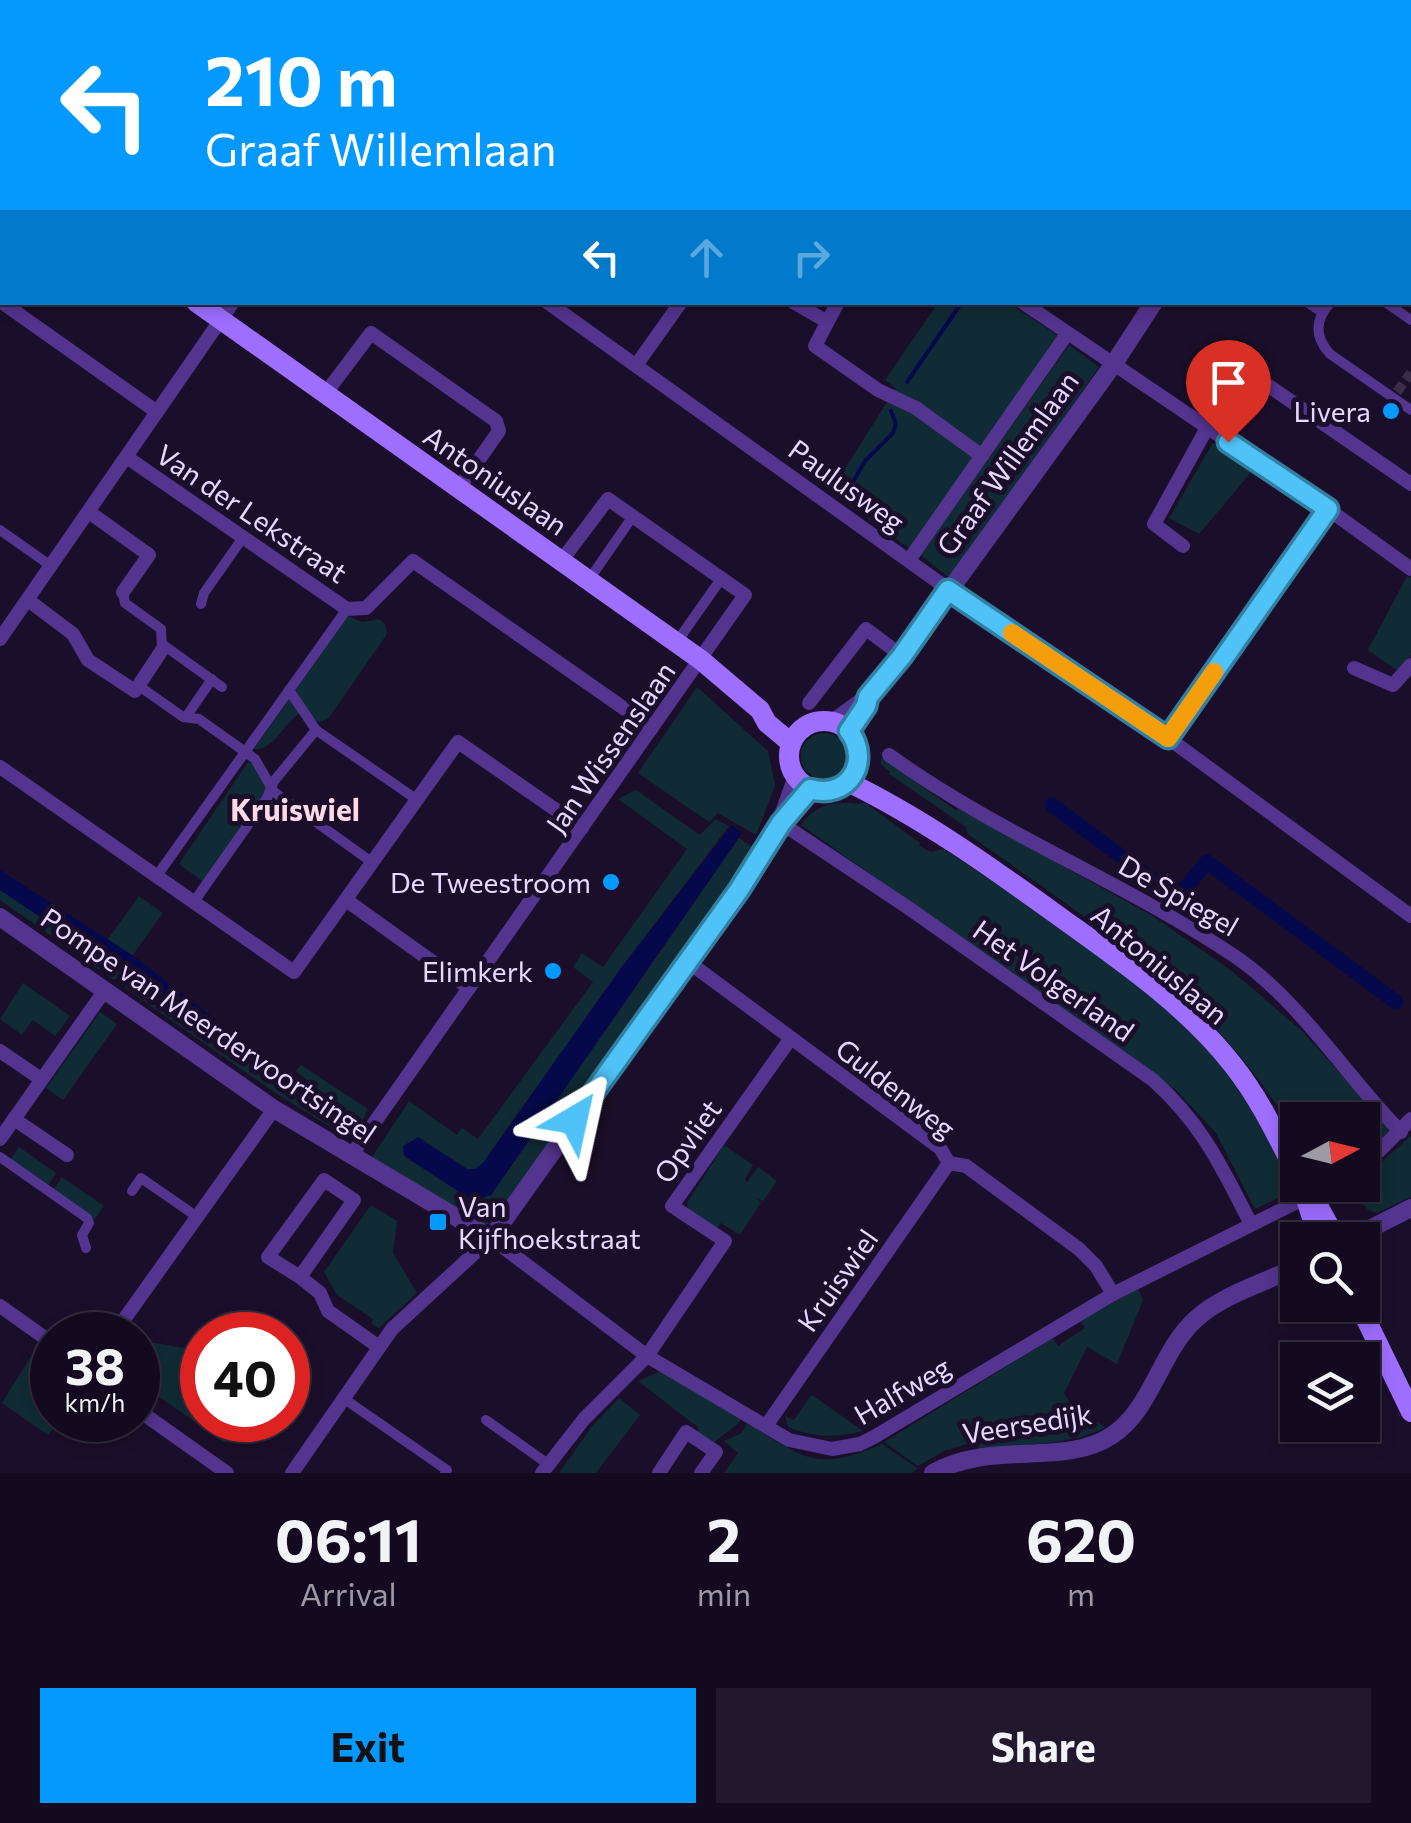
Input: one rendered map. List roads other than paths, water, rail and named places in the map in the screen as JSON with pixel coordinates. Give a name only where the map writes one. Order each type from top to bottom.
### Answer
[{"type":"main road","name":"Antoniuslaan","points":[[200,305],[701,660],[796,736]]},
{"type":"main road","points":[[816,722],[841,727],[859,752],[853,775],[830,791],[803,784],[788,758],[796,736],[816,722]]},
{"type":"main road","name":"Antoniuslaan","points":[[853,775],[1044,906],[1192,1018],[1262,1106],[1280,1145]]},
{"type":"main road","points":[[1367,1322],[1411,1412]]},
{"type":"street","points":[[6,305],[156,412]]},
{"type":"street","points":[[0,639],[231,305]]},
{"type":"street","name":"Paulusweg","points":[[551,305],[948,590],[1168,738],[1411,916]]},
{"type":"street","points":[[636,364],[678,305]]},
{"type":"street","points":[[798,305],[826,321],[836,305]]},
{"type":"street","points":[[1026,305],[1411,569]]},
{"type":"street","name":"Graaf Willemlaan","points":[[841,727],[902,656],[1152,305]]},
{"type":"street","points":[[1312,305],[1322,312]]},
{"type":"street","points":[[1328,305],[1317,327],[1320,344],[1411,410]]},
{"type":"street","points":[[1388,305],[1411,320]]},
{"type":"street","name":"Graaf Willemlaan","points":[[826,321],[815,346],[878,390],[916,408],[982,456]]},
{"type":"street","points":[[324,394],[372,333],[496,421],[499,431],[459,488]]},
{"type":"street","name":"Graaf Willemlaan","points":[[909,560],[1067,334]]},
{"type":"street","points":[[1183,546],[1154,524],[1207,428],[1246,371],[1411,484]]},
{"type":"street","name":"Van der Lekstraat","points":[[128,458],[347,609],[366,608],[414,561]]},
{"type":"street","points":[[562,560],[608,499],[721,578],[684,633]]},
{"type":"street","points":[[1168,738],[1328,509]]},
{"type":"street","points":[[28,600],[73,634],[88,660],[135,691],[162,647],[160,628],[126,603],[123,592],[149,555],[89,512]]},
{"type":"street","points":[[595,571],[633,516]]},
{"type":"street","points":[[0,530],[51,566]]},
{"type":"street","points":[[201,604],[204,593],[244,536]]},
{"type":"street","points":[[398,549],[652,728]]},
{"type":"street","name":"Jan Wissenslaan","points":[[351,1156],[745,595],[721,578]]},
{"type":"street","name":"Van der Lekstraat","points":[[156,877],[347,609]]},
{"type":"street","points":[[810,704],[866,629],[902,656]]},
{"type":"street","points":[[162,647],[217,683],[186,717]]},
{"type":"street","points":[[1354,668],[1393,686],[1411,665]]},
{"type":"street","points":[[139,686],[186,717],[199,719],[255,758],[274,792],[373,863]]},
{"type":"street","points":[[289,690],[316,730],[416,799]]},
{"type":"street","points":[[193,903],[267,798],[271,786],[316,730]]},
{"type":"street","points":[[0,767],[294,972],[458,742],[582,828]]},
{"type":"street","name":"De Spiegel","points":[[889,755],[952,798],[1130,894],[1236,957],[1282,998],[1401,1132]]},
{"type":"street","points":[[292,1473],[392,1329],[491,1238],[739,890],[781,823],[784,808],[803,784]]},
{"type":"street","name":"Het Volgerland","points":[[781,823],[1153,1080],[1197,1124],[1250,1224]]},
{"type":"street","points":[[346,900],[468,988]]},
{"type":"street","name":"Pompe van Meerdervoortsingel","points":[[0,917],[274,1109],[491,1238]]},
{"type":"street","name":"Guldenweg","points":[[688,961],[940,1148],[949,1164],[966,1166],[1079,1249],[1096,1266],[1113,1294]]},
{"type":"street","points":[[0,1139],[105,990]]},
{"type":"street","name":"Opvliet","points":[[647,1356],[725,1242],[672,1206],[791,1038]]},
{"type":"street","points":[[0,1051],[41,1079]]},
{"type":"street","points":[[129,1312],[274,1109]]},
{"type":"street","points":[[14,1119],[67,1155]]},
{"type":"street","points":[[1380,1151],[1411,1119]]},
{"type":"street","points":[[0,1157],[88,1218],[82,1234],[86,1248]]},
{"type":"street","name":"Kruiswiel","points":[[766,1426],[949,1164]]},
{"type":"street","points":[[132,1190],[140,1178],[196,1216]]},
{"type":"street","points":[[300,1277],[354,1200],[324,1180],[268,1257],[300,1277],[320,1294],[328,1311],[379,1347]]},
{"type":"street","name":"Halfweg","points":[[491,1238],[647,1356],[789,1440],[832,1449],[860,1444],[1113,1294],[1250,1224],[1281,1202]]},
{"type":"street","points":[[1380,1224],[1411,1208]]},
{"type":"street","name":"Veersedijk","points":[[933,1473],[969,1458],[1072,1449],[1111,1436],[1136,1410],[1172,1348],[1196,1319],[1213,1306],[1280,1274]]},
{"type":"street","points":[[0,1306],[30,1328]]},
{"type":"street","points":[[486,1420],[545,1468],[584,1419],[647,1356]]},
{"type":"street","points":[[343,1398],[446,1472]]},
{"type":"street","points":[[160,1426],[227,1473]]},
{"type":"street","points":[[658,1473],[686,1432],[716,1452],[701,1473]]},
{"type":"waterway","points":[[907,382],[960,305]]},
{"type":"waterway","points":[[846,494],[865,461],[893,433],[896,424],[891,411]]},
{"type":"waterway","points":[[1052,805],[1177,898],[1207,862],[1396,1002]]},
{"type":"tunnel","points":[[1397,392],[1411,373]]},
{"type":"place","name":"Livera","points":[[1391,411]]},
{"type":"place","name":"De Tweestroom","points":[[611,882]]},
{"type":"place","name":"Elimkerk","points":[[553,971]]},
{"type":"place","name":"Van Kijfhoekstraat","points":[[438,1222]]},
{"type":"district","name":"Kruiswiel","points":[[295,808]]}]
